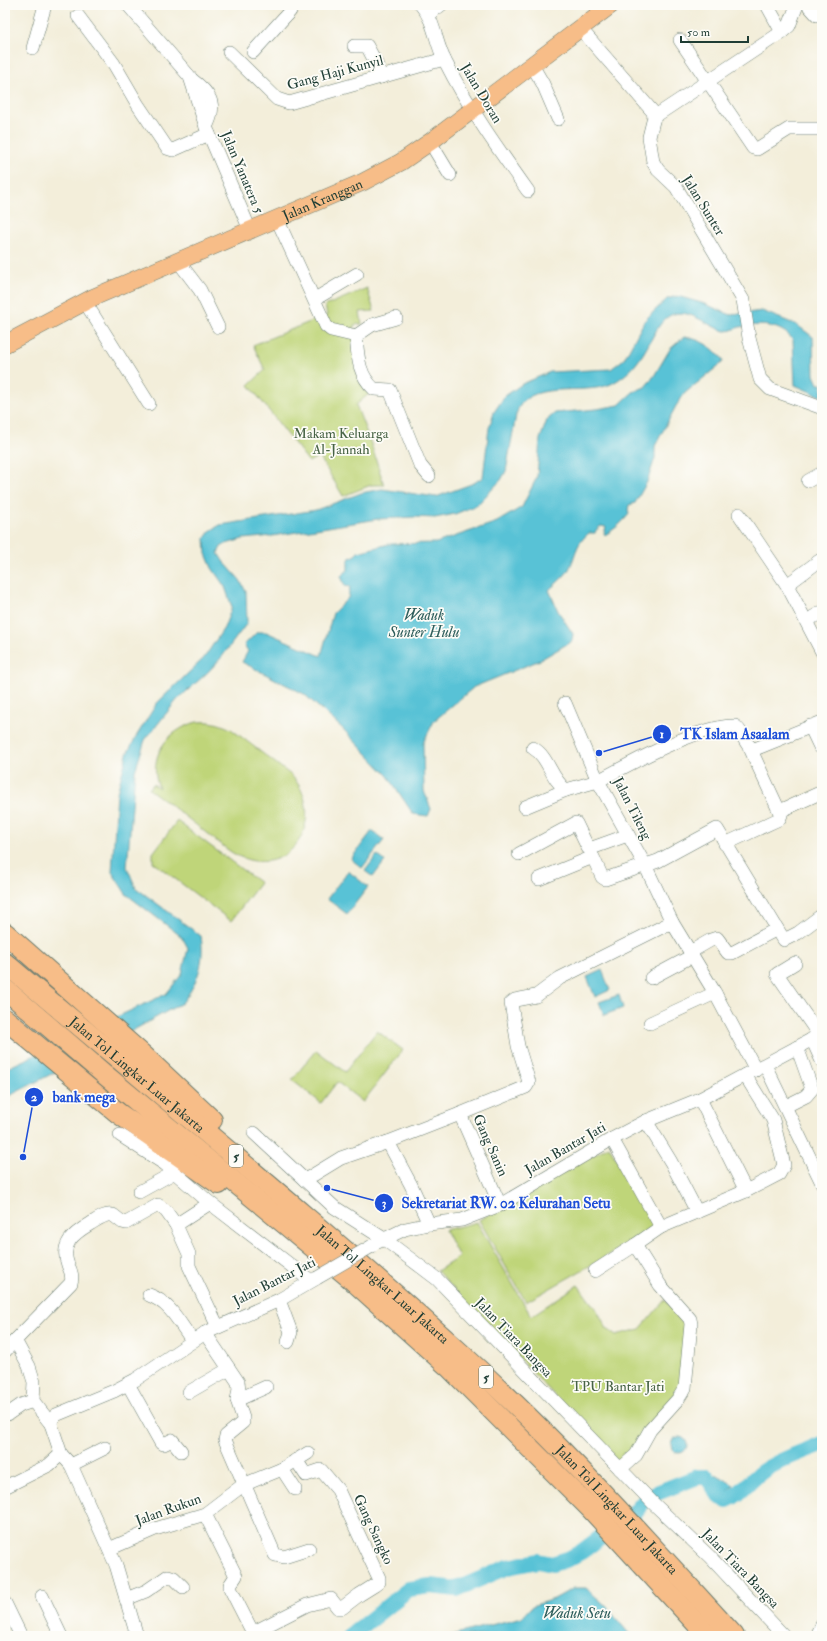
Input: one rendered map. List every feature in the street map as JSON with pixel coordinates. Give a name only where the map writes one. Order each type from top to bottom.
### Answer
[{"type":"highway","points":[[5,933],[145,1057],[224,1131],[258,1175]]},
{"type":"highway","name":"Jalan Tol Lingkar Luar Jakarta","points":[[7,965],[258,1175],[469,1360],[641,1548],[734,1636]]},
{"type":"highway","name":"Jalan Tol Lingkar Luar Jakarta","points":[[5,988],[104,1074],[322,1255],[449,1367],[598,1502]]},
{"type":"highway","points":[[5,1019],[83,1084],[160,1144],[322,1255]]},
{"type":"highway","name":"Jalan Tol Lingkar Luar Jakarta","points":[[641,1548],[708,1636]]},
{"type":"main road","name":"Jalan Kranggan","points":[[5,344],[85,302],[363,182],[401,162],[430,142],[611,5]]},
{"type":"street","points":[[33,48],[45,5]]},
{"type":"street","name":"Jalan Yanatera 5","points":[[128,5],[211,101],[213,111],[208,130],[250,230]]},
{"type":"street","points":[[253,52],[290,11],[290,5]]},
{"type":"street","points":[[425,9],[440,5]]},
{"type":"street","points":[[767,5],[782,32]]},
{"type":"street","points":[[580,28],[649,107],[654,117],[782,32],[789,26],[798,5]]},
{"type":"street","points":[[808,5],[817,15]]},
{"type":"street","name":"Jalan Doran","points":[[425,9],[444,59],[486,131],[528,191]]},
{"type":"street","points":[[78,16],[114,64],[138,105],[167,148],[173,150],[208,130]]},
{"type":"street","points":[[680,40],[749,143],[755,149],[789,129],[822,129]]},
{"type":"street","points":[[354,46],[367,46],[381,77]]},
{"type":"street","name":"Gang Haji Kunyil","points":[[229,52],[277,99],[289,103],[444,59]]},
{"type":"street","points":[[532,65],[543,84],[558,119]]},
{"type":"street","name":"Jalan Sunter","points":[[654,117],[649,137],[653,162],[658,170],[672,182],[679,191],[718,261],[739,293],[744,305],[748,334],[758,375],[763,383],[770,389],[822,408]]},
{"type":"street","points":[[430,142],[450,175]]},
{"type":"street","points":[[277,219],[328,328],[356,336]]},
{"type":"street","points":[[178,261],[200,290],[218,327]]},
{"type":"street","points":[[315,299],[357,274]]},
{"type":"street","points":[[85,302],[149,404]]},
{"type":"street","points":[[356,336],[372,324],[396,318]]},
{"type":"street","points":[[356,336],[358,360],[362,374],[374,389],[390,390],[420,465],[429,476]]},
{"type":"street","points":[[808,481],[822,473]]},
{"type":"street","points":[[739,514],[787,585],[822,652]]},
{"type":"street","points":[[787,585],[819,561]]},
{"type":"street","points":[[525,807],[566,790],[598,781],[565,703]]},
{"type":"street","points":[[750,748],[763,747],[816,724],[820,747]]},
{"type":"street","name":"Jalan Tileng","points":[[756,1070],[715,993],[672,922],[645,865],[598,781],[688,738],[728,726],[739,729],[750,748],[780,811]]},
{"type":"street","points":[[532,748],[543,757],[551,772],[566,790]]},
{"type":"street","points":[[725,844],[779,819],[782,815],[780,811],[822,792]]},
{"type":"street","points":[[519,854],[576,823],[588,848],[592,848],[628,835]]},
{"type":"street","points":[[539,879],[593,858],[602,877],[605,879],[658,861],[715,828],[718,830],[725,844],[784,940],[822,915]]},
{"type":"street","name":"Gang Sanin","points":[[500,1205],[460,1114],[526,1087],[529,1082],[518,1046],[510,1005],[514,1001],[536,996],[560,978],[672,922]]},
{"type":"street","points":[[651,978],[691,954],[710,940],[717,938],[728,953],[732,953],[776,929]]},
{"type":"street","points":[[795,963],[777,974],[818,1036],[822,1061]]},
{"type":"street","points":[[650,1023],[715,993]]},
{"type":"street","name":"Jalan Bantar Jati","points":[[51,1424],[53,1417],[59,1413],[98,1398],[128,1384],[192,1340],[279,1300],[384,1239],[405,1229],[462,1220],[500,1205],[612,1139],[646,1121],[700,1099],[818,1036]]},
{"type":"street","points":[[786,1106],[806,1096],[812,1089],[797,1047]]},
{"type":"street","points":[[756,1070],[786,1106],[822,1182]]},
{"type":"street","points":[[595,1271],[661,1227],[746,1192],[779,1174],[784,1165],[773,1120],[756,1070]]},
{"type":"street","points":[[700,1099],[746,1192]]},
{"type":"street","points":[[306,1180],[340,1158],[388,1142],[460,1114]]},
{"type":"street","points":[[646,1121],[671,1162],[697,1212]]},
{"type":"street","name":"Jalan Tiara Bangsa","points":[[254,1133],[334,1207],[384,1239],[437,1279],[644,1494],[710,1557],[784,1636]]},
{"type":"street","points":[[120,1135],[175,1172],[210,1203],[314,1279]]},
{"type":"street","points":[[612,1139],[661,1227]]},
{"type":"street","points":[[388,1142],[411,1185],[429,1224]]},
{"type":"street","points":[[139,1192],[175,1172]]},
{"type":"street","points":[[176,1225],[210,1203]]},
{"type":"street","points":[[5,1351],[16,1342],[71,1283],[72,1276],[66,1260],[65,1247],[69,1239],[106,1215],[113,1215],[124,1223],[158,1205],[166,1211],[176,1225],[189,1254],[189,1266],[218,1327]]},
{"type":"street","points":[[620,1469],[636,1455],[650,1430],[678,1399],[685,1388],[691,1324],[690,1319],[660,1285],[635,1245]]},
{"type":"street","points":[[149,1295],[159,1299],[170,1308],[192,1340]]},
{"type":"street","points":[[279,1300],[291,1332],[288,1342]]},
{"type":"street","points":[[205,1333],[239,1386],[237,1400],[243,1422],[225,1439],[243,1485],[274,1555],[284,1557],[308,1549]]},
{"type":"street","points":[[16,1342],[29,1366],[34,1382],[33,1401],[51,1424],[61,1454],[71,1465],[109,1550],[119,1575],[137,1636]]},
{"type":"street","points":[[189,1392],[229,1369]]},
{"type":"street","points":[[128,1384],[161,1442],[164,1444],[172,1440],[181,1451]]},
{"type":"street","points":[[237,1400],[266,1387]]},
{"type":"street","points":[[8,1414],[21,1405],[33,1401]]},
{"type":"street","points":[[71,1465],[105,1448]]},
{"type":"street","name":"Jalan Rukun","points":[[109,1550],[155,1529],[205,1514],[243,1485],[282,1469],[308,1453]]},
{"type":"street","points":[[5,1487],[49,1465],[61,1454]]},
{"type":"street","name":"Gang Sangko","points":[[205,1514],[236,1576],[230,1585],[230,1588],[250,1627],[257,1633],[307,1605],[331,1599],[338,1608],[342,1608],[374,1586],[380,1579],[337,1487],[321,1470],[306,1476],[296,1460]]},
{"type":"street","points":[[282,1469],[295,1489]]},
{"type":"street","points":[[126,1599],[146,1591],[168,1576],[174,1578],[183,1587]]},
{"type":"street","points":[[42,1596],[61,1636]]},
{"type":"street","points":[[5,1603],[21,1636]]},
{"type":"street","points":[[817,1636],[822,1625]]},
{"type":"green space","name":"Makam Keluarga Al-Jannah","points":[[367,288],[374,311],[360,312],[362,324],[354,325],[355,353],[371,392],[356,405],[371,444],[384,485],[371,485],[343,496],[319,456],[309,462],[249,385],[265,370],[253,345],[327,315],[325,306]]},
{"type":"green space","points":[[197,722],[214,723],[231,729],[291,775],[302,791],[306,808],[306,824],[300,839],[290,851],[277,859],[261,862],[243,858],[234,854],[149,789],[153,784],[159,788],[156,776],[156,765],[162,746],[177,731]]},
{"type":"green space","points":[[177,821],[260,883],[231,921],[153,862],[153,853]]},
{"type":"green space","points":[[377,1031],[403,1050],[363,1102],[337,1082],[321,1103],[292,1080],[316,1050],[345,1072]]},
{"type":"green space","points":[[609,1146],[656,1228],[526,1302],[479,1220]]},
{"type":"green space","name":"TPU Bantar Jati","points":[[477,1222],[531,1316],[578,1285],[598,1312],[607,1329],[616,1335],[640,1329],[665,1300],[688,1321],[681,1391],[621,1466],[437,1271],[459,1257],[445,1230]]},
{"type":"water","points":[[677,296],[705,304],[731,315],[762,311],[797,325],[813,337],[814,375],[818,384],[822,384],[822,397],[795,385],[793,340],[782,330],[769,326],[755,325],[726,331],[712,326],[691,315],[676,313],[663,321],[639,360],[630,371],[618,380],[600,388],[543,392],[531,396],[522,403],[516,415],[506,471],[501,480],[477,505],[455,514],[435,518],[415,517],[378,519],[272,536],[243,539],[221,547],[218,553],[240,580],[246,592],[247,623],[221,658],[177,700],[145,740],[135,771],[127,867],[136,888],[201,936],[202,955],[196,980],[182,1003],[94,1052],[5,1098],[5,1069],[166,994],[182,974],[188,948],[182,937],[126,894],[112,872],[117,793],[127,754],[157,703],[204,658],[224,628],[232,607],[225,587],[212,568],[206,554],[205,538],[210,531],[220,525],[316,510],[361,493],[382,489],[436,497],[474,483],[483,477],[489,428],[494,412],[505,396],[522,384],[550,372],[611,369],[624,359],[645,320],[667,299]]},
{"type":"water","name":"Waduk Sunter Hulu","points":[[684,337],[706,344],[723,359],[723,362],[685,393],[676,406],[655,446],[655,458],[647,482],[635,503],[629,505],[629,514],[618,526],[605,535],[604,533],[606,527],[601,526],[595,533],[589,533],[578,546],[572,564],[567,572],[549,590],[558,611],[573,634],[572,641],[540,660],[474,687],[434,721],[423,743],[424,791],[431,809],[428,816],[413,814],[388,776],[342,728],[304,694],[242,662],[248,651],[244,645],[257,632],[266,632],[321,656],[333,613],[348,598],[350,587],[345,586],[341,576],[348,570],[348,562],[351,556],[353,557],[358,552],[389,544],[436,543],[497,522],[522,507],[537,477],[540,439],[547,420],[555,413],[597,409],[619,405],[633,392],[645,387],[654,376],[670,349]]},
{"type":"water","points":[[372,831],[384,840],[362,868],[351,859]]},
{"type":"water","points":[[377,855],[385,861],[373,877],[365,871]]},
{"type":"water","points":[[348,871],[368,887],[347,914],[327,899]]},
{"type":"water","points":[[602,970],[610,990],[595,997],[587,977]]},
{"type":"water","points":[[619,995],[623,1008],[604,1015],[599,1002]]},
{"type":"water","points":[[679,1437],[686,1442],[687,1445],[682,1452],[679,1453],[672,1448],[671,1445],[676,1438]]},
{"type":"water","points":[[716,1474],[734,1485],[726,1493],[713,1478]]},
{"type":"water","name":"Waduk Setu","points":[[574,1588],[586,1588],[605,1605],[631,1636],[448,1636],[522,1617],[532,1606],[554,1599]]},
{"type":"waterway","points":[[350,1636],[409,1589],[430,1586],[457,1589],[508,1567],[538,1561],[552,1564],[568,1559],[581,1552],[636,1511],[645,1500],[654,1494],[697,1477],[707,1477],[720,1497],[727,1500],[737,1495],[763,1471],[792,1456],[822,1444]]},
{"type":"place","name":"TK Islam Asaalam","points":[[599,753]]},
{"type":"place","name":"bank mega","points":[[23,1157]]},
{"type":"place","name":"Sekretariat RW. 02 Kelurahan Setu","points":[[327,1188]]}]
